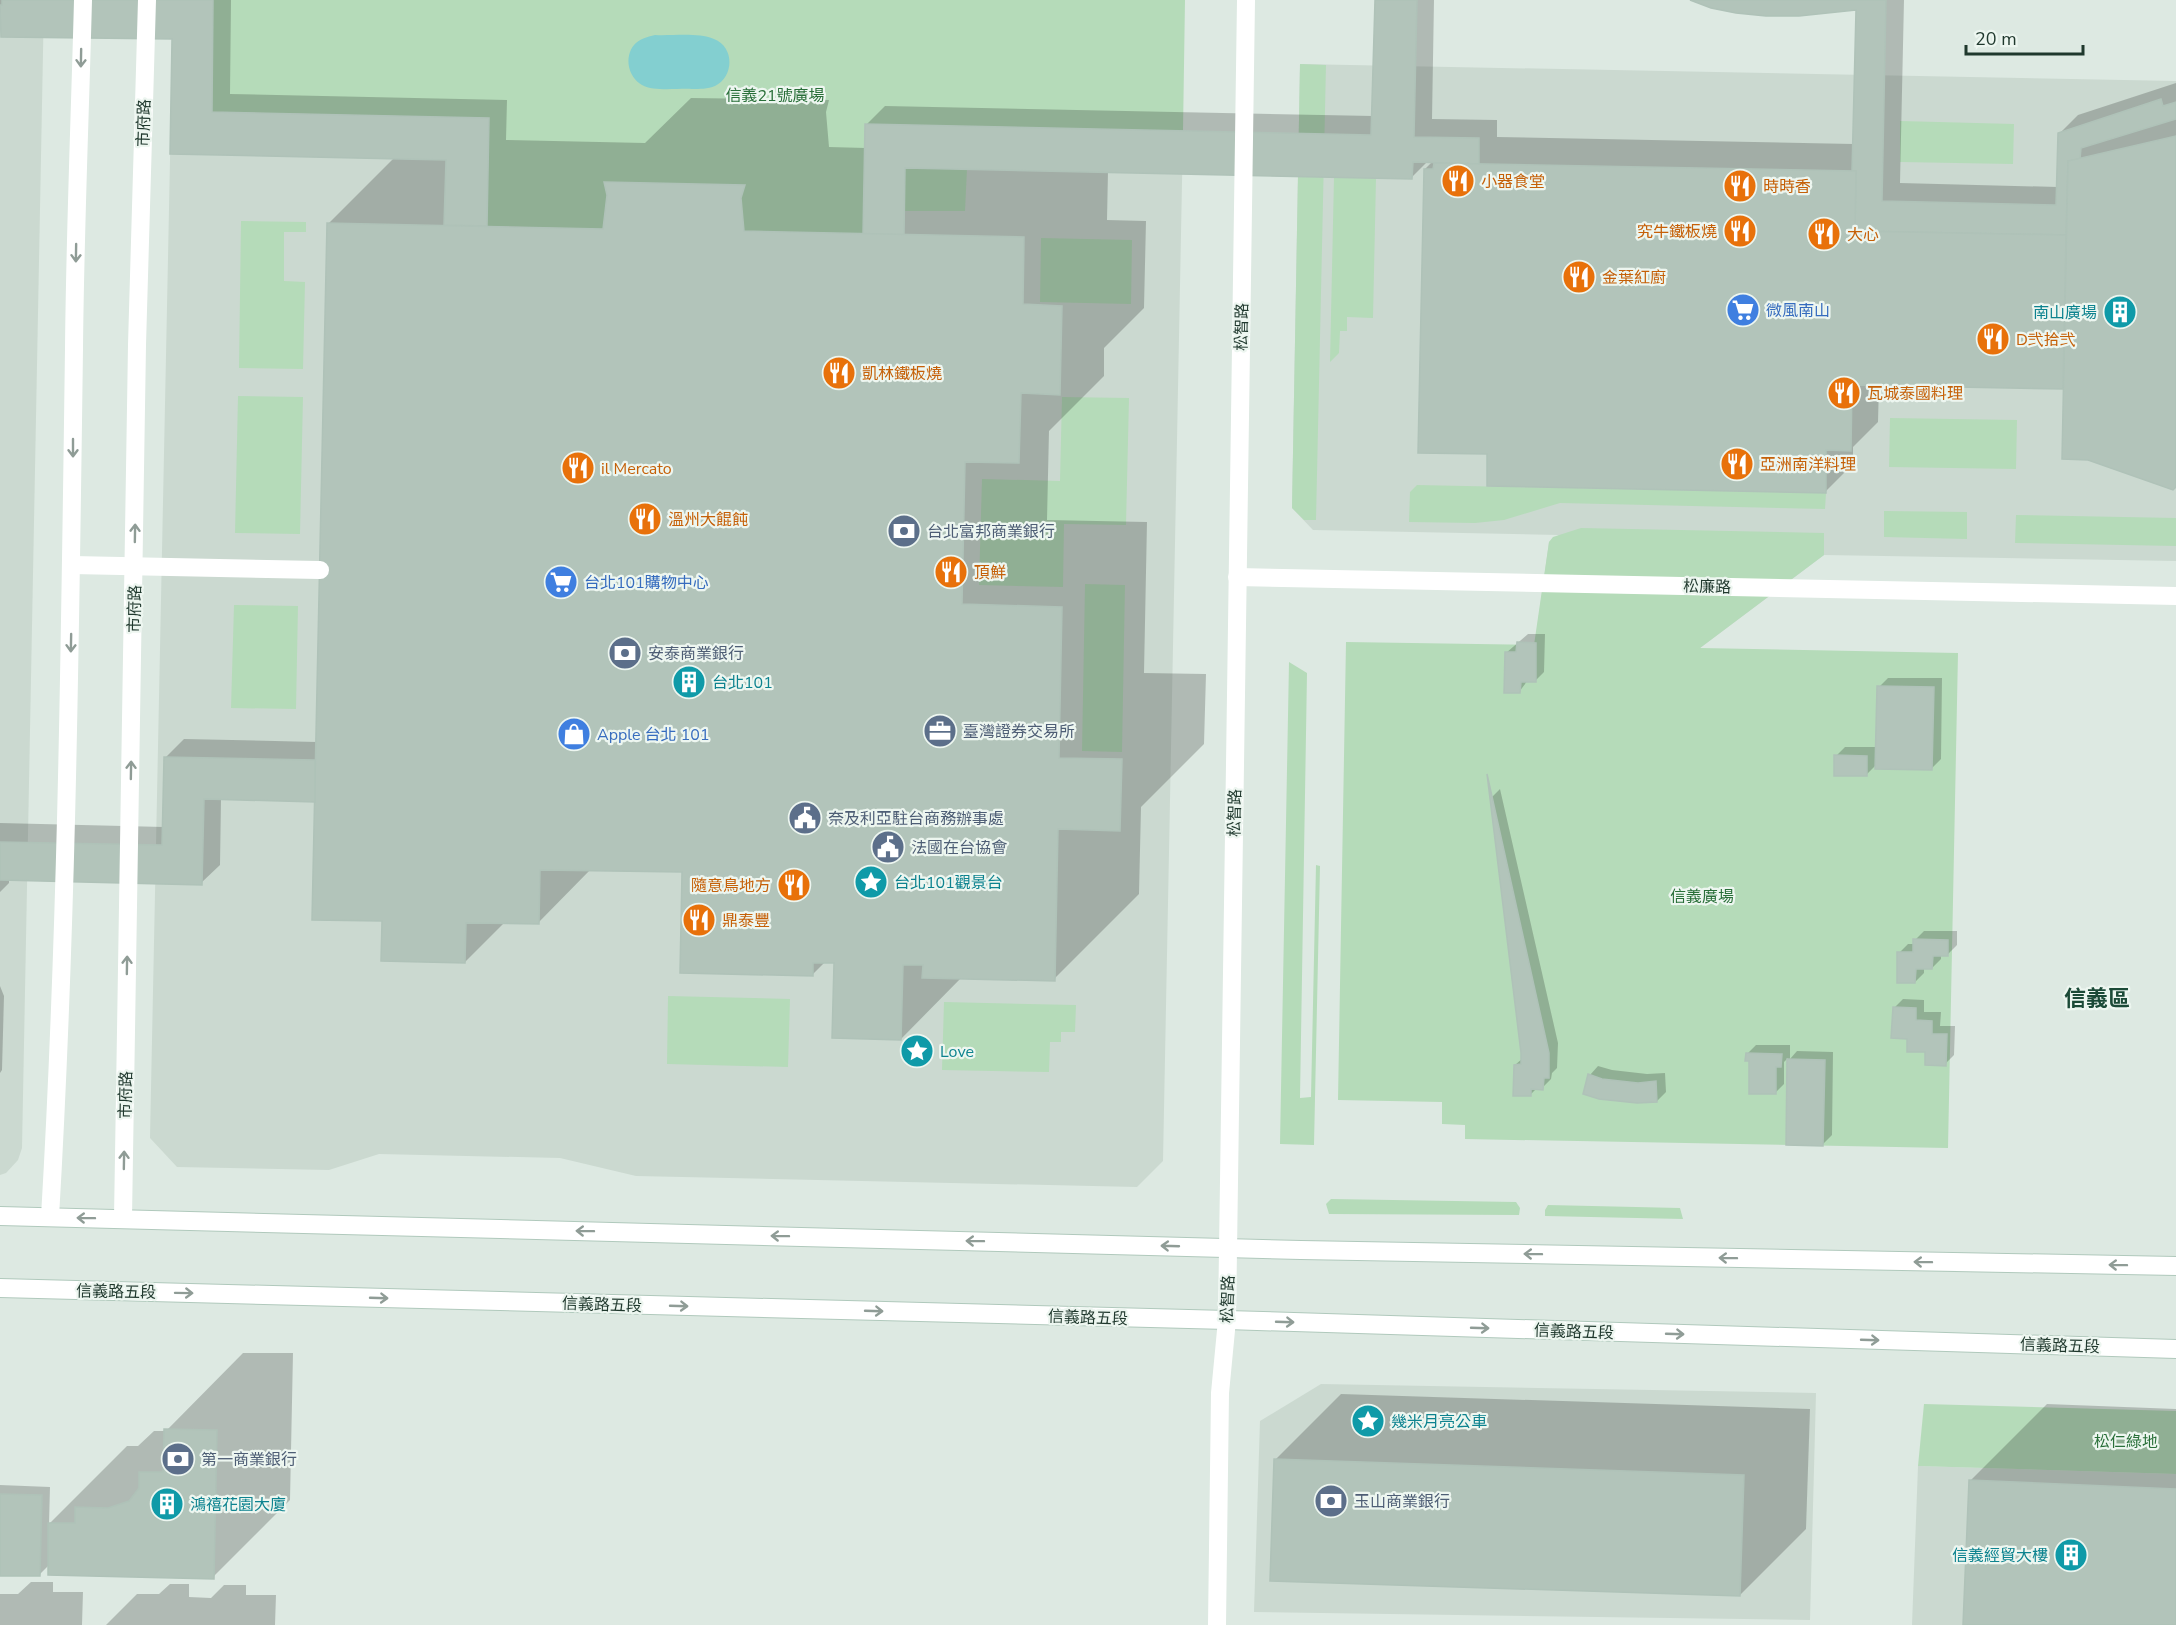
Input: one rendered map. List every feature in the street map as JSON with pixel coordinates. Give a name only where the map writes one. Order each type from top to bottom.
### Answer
[{"type":"street","points":[[50,1218],[68,818],[74,345],[82,0]]},
{"type":"street","name":"市府路","points":[[123,1218],[137,345],[147,0]]},
{"type":"street","name":"松智路","points":[[1217,1625],[1220,1393],[1227,1320],[1246,0]]},
{"type":"street","points":[[72,566],[320,570]]},
{"type":"street","name":"松廉路","points":[[1237,577],[2176,596]]},
{"type":"street","points":[[0,1216],[1228,1248],[2176,1266]]},
{"type":"street","name":"信義路五段","points":[[0,1288],[1227,1320],[2176,1349]]},
{"type":"shaded area","points":[[0,0],[44,0],[22,1148],[18,1160],[6,1173],[0,1175]]},
{"type":"shaded area","points":[[1300,64],[2176,81],[2176,561],[1824,555],[1515,787],[1549,542],[1559,535],[1313,530],[1292,508]]},
{"type":"shaded area","name":"台北101","points":[[171,111],[489,118],[487,226],[604,182],[745,185],[741,198],[863,234],[865,124],[1183,131],[1163,1161],[1137,1187],[636,1176],[560,1158],[379,1154],[329,1170],[177,1167],[150,1138]]},
{"type":"shaded area","points":[[1321,1384],[1816,1393],[1810,1620],[1254,1612],[1260,1421]]},
{"type":"shaded area","name":"信義經貿大樓","points":[[1918,1466],[2176,1474],[2176,1625],[1912,1625]]},
{"type":"green space","name":"信義21號廣場","points":[[173,0],[1185,0],[1183,131],[865,124],[863,234],[744,231],[741,198],[744,185],[604,182],[607,195],[603,229],[487,226],[489,118],[171,111]]},
{"type":"green space","points":[[1300,64],[1326,65],[1316,520],[1304,520],[1292,508]]},
{"type":"green space","points":[[1900,121],[2014,124],[2013,164],[1900,162]]},
{"type":"green space","points":[[905,168],[967,169],[965,211],[905,211]]},
{"type":"green space","points":[[1334,177],[1376,178],[1373,318],[1347,317],[1347,331],[1340,331],[1339,353],[1330,362]]},
{"type":"green space","points":[[241,221],[306,222],[306,232],[284,232],[284,281],[305,282],[303,369],[239,368]]},
{"type":"green space","points":[[1041,238],[1132,240],[1131,304],[1040,302]]},
{"type":"green space","points":[[238,396],[303,397],[300,534],[235,533]]},
{"type":"green space","points":[[1062,397],[1129,398],[1126,525],[1064,524],[1063,587],[979,585],[982,479],[1060,481]]},
{"type":"green space","points":[[1890,418],[2017,420],[2016,469],[1889,467]]},
{"type":"green space","points":[[1417,485],[1826,493],[1825,509],[1560,503],[1504,520],[1475,523],[1409,522],[1410,492]]},
{"type":"green space","points":[[1884,511],[1967,512],[1967,539],[1884,537]]},
{"type":"green space","points":[[2016,515],[2176,518],[2176,546],[2015,543]]},
{"type":"green space","name":"信義廣場","points":[[1581,528],[1824,533],[1824,555],[1700,648],[1958,653],[1948,1148],[1465,1139],[1465,1125],[1442,1124],[1442,1102],[1338,1100],[1346,642],[1534,645],[1549,542],[1553,537]]},
{"type":"green space","points":[[1085,584],[1125,585],[1122,752],[1082,751]]},
{"type":"green space","points":[[234,605],[298,606],[296,709],[231,708]]},
{"type":"green space","points":[[1289,662],[1307,673],[1300,1098],[1311,1097],[1316,865],[1320,866],[1314,1145],[1280,1144]]},
{"type":"green space","points":[[668,996],[790,999],[788,1067],[667,1064]]},
{"type":"green space","points":[[944,1002],[1076,1005],[1075,1032],[1061,1032],[1061,1042],[1050,1042],[1049,1072],[942,1070]]},
{"type":"green space","points":[[1331,1199],[1516,1202],[1520,1208],[1519,1215],[1329,1214],[1326,1204]]},
{"type":"green space","points":[[1548,1205],[1680,1208],[1683,1219],[1545,1216]]},
{"type":"green space","name":"松仁綠地","points":[[1924,1404],[2176,1411],[2176,1474],[1918,1466]]},
{"type":"water","points":[[655,35],[700,36],[721,43],[729,55],[729,69],[726,76],[715,86],[704,89],[660,89],[642,85],[633,77],[628,61],[629,55],[636,43],[643,38]]},
{"type":"building","points":[[2,0],[213,0],[212,112],[489,118],[487,226],[444,225],[446,160],[170,154],[172,39],[1,37],[0,5],[2,5]]},
{"type":"building","points":[[1375,0],[1417,0],[1414,137],[1479,138],[1479,164],[1413,162],[1412,179],[905,168],[904,235],[863,234],[865,124],[1371,135]]},
{"type":"building","points":[[1690,0],[1886,0],[1882,201],[2056,205],[2058,133],[2161,99],[2163,106],[2176,102],[2176,119],[2081,148],[2080,159],[2068,161],[2066,235],[1855,231],[1856,171],[1852,171],[1856,10],[1799,16],[1766,16],[1711,8]]},
{"type":"building","name":"南山廣場","points":[[2176,136],[2176,487],[2173,490],[2088,460],[2062,459],[2068,161]]},
{"type":"building","name":"微風南山","points":[[1434,163],[1856,171],[1855,231],[2066,235],[2063,389],[1852,385],[1851,451],[1826,450],[1826,493],[1487,486],[1487,454],[1418,453],[1424,169],[1433,169]]},
{"type":"building","name":"台北101","points":[[604,182],[745,185],[741,198],[744,231],[1024,237],[1023,304],[1062,306],[1060,395],[1021,393],[1019,463],[965,462],[962,604],[1062,607],[1059,758],[1122,759],[1120,831],[1058,829],[1055,981],[922,978],[923,965],[903,965],[901,1040],[832,1038],[834,963],[813,963],[813,976],[680,973],[682,872],[540,870],[539,924],[466,923],[465,963],[381,961],[382,921],[312,920],[327,223],[603,229],[607,195]]},
{"type":"building","points":[[1517,642],[1536,643],[1536,682],[1521,682],[1520,693],[1504,693],[1505,652],[1516,652]]},
{"type":"building","points":[[1877,686],[1934,687],[1932,770],[1875,769]]},
{"type":"building","points":[[1834,755],[1867,756],[1867,776],[1834,776]]},
{"type":"building","points":[[164,757],[315,760],[315,802],[204,799],[202,885],[0,880],[0,842],[162,845]]},
{"type":"building","points":[[1487,774],[1549,1053],[1549,1078],[1544,1078],[1543,1090],[1531,1089],[1531,1096],[1513,1096],[1514,1065],[1521,1064],[1521,1053]]},
{"type":"building","points":[[1913,939],[1948,940],[1948,956],[1933,956],[1932,969],[1916,969],[1915,983],[1897,983],[1897,952],[1913,952]]},
{"type":"building","points":[[1893,1007],[1916,1008],[1916,1020],[1932,1021],[1932,1034],[1947,1034],[1946,1066],[1925,1065],[1925,1052],[1907,1052],[1907,1039],[1891,1038]]},
{"type":"building","points":[[1746,1053],[1782,1054],[1781,1067],[1776,1067],[1776,1094],[1749,1094],[1749,1061],[1745,1061]]},
{"type":"building","points":[[1787,1059],[1825,1060],[1823,1146],[1786,1145]]},
{"type":"building","points":[[1588,1074],[1602,1079],[1638,1083],[1656,1081],[1657,1102],[1637,1103],[1599,1099],[1583,1094]]},
{"type":"building","name":"鴻禧花園大廈","points":[[164,1429],[217,1430],[214,1579],[48,1575],[48,1523],[75,1523],[75,1507],[108,1508],[129,1501],[139,1488],[139,1472],[163,1472]]},
{"type":"building","points":[[1274,1459],[1744,1475],[1740,1596],[1270,1581]]},
{"type":"building","name":"信義經貿大樓","points":[[1969,1480],[2176,1489],[2176,1625],[1963,1625]]},
{"type":"building","points":[[0,1494],[42,1495],[40,1576],[0,1576]]},
{"type":"place","name":"小器食堂","points":[[1458,181]]},
{"type":"place","name":"時時香","points":[[1740,186]]},
{"type":"place","name":"究牛鐵板燒","points":[[1740,231]]},
{"type":"place","name":"大心","points":[[1824,234]]},
{"type":"place","name":"金葉紅廚","points":[[1579,277]]},
{"type":"place","name":"微風南山","points":[[1743,310]]},
{"type":"place","name":"南山廣場","points":[[2120,312]]},
{"type":"place","name":"D弐拾弐","points":[[1993,339]]},
{"type":"place","name":"凱林鐵板燒","points":[[839,373]]},
{"type":"place","name":"瓦城泰國料理","points":[[1844,393]]},
{"type":"place","name":"亞洲南洋料理","points":[[1737,464]]},
{"type":"place","name":"il Mercato","points":[[578,468]]},
{"type":"place","name":"溫州大餛飩","points":[[645,519]]},
{"type":"place","name":"台北富邦商業銀行","points":[[904,531]]},
{"type":"place","name":"頂鮮","points":[[951,572]]},
{"type":"place","name":"台北101購物中心","points":[[561,582]]},
{"type":"place","name":"安泰商業銀行","points":[[625,653]]},
{"type":"place","name":"台北101","points":[[689,682]]},
{"type":"place","name":"臺灣證券交易所","points":[[940,731]]},
{"type":"place","name":"Apple 台北 101","points":[[574,734]]},
{"type":"place","name":"奈及利亞駐台商務辦事處","points":[[805,818]]},
{"type":"place","name":"法國在台協會","points":[[888,847]]},
{"type":"place","name":"台北101觀景台","points":[[871,882]]},
{"type":"place","name":"隨意鳥地方","points":[[794,885]]},
{"type":"place","name":"鼎泰豐","points":[[699,920]]},
{"type":"place","name":"Love","points":[[917,1051]]},
{"type":"place","name":"幾米月亮公車","points":[[1368,1421]]},
{"type":"place","name":"第一商業銀行","points":[[178,1459]]},
{"type":"place","name":"玉山商業銀行","points":[[1331,1501]]},
{"type":"place","name":"鴻禧花園大廈","points":[[167,1504]]},
{"type":"place","name":"信義經貿大樓","points":[[2071,1555]]},
{"type":"district","name":"信義區","points":[[2097,998]]}]
